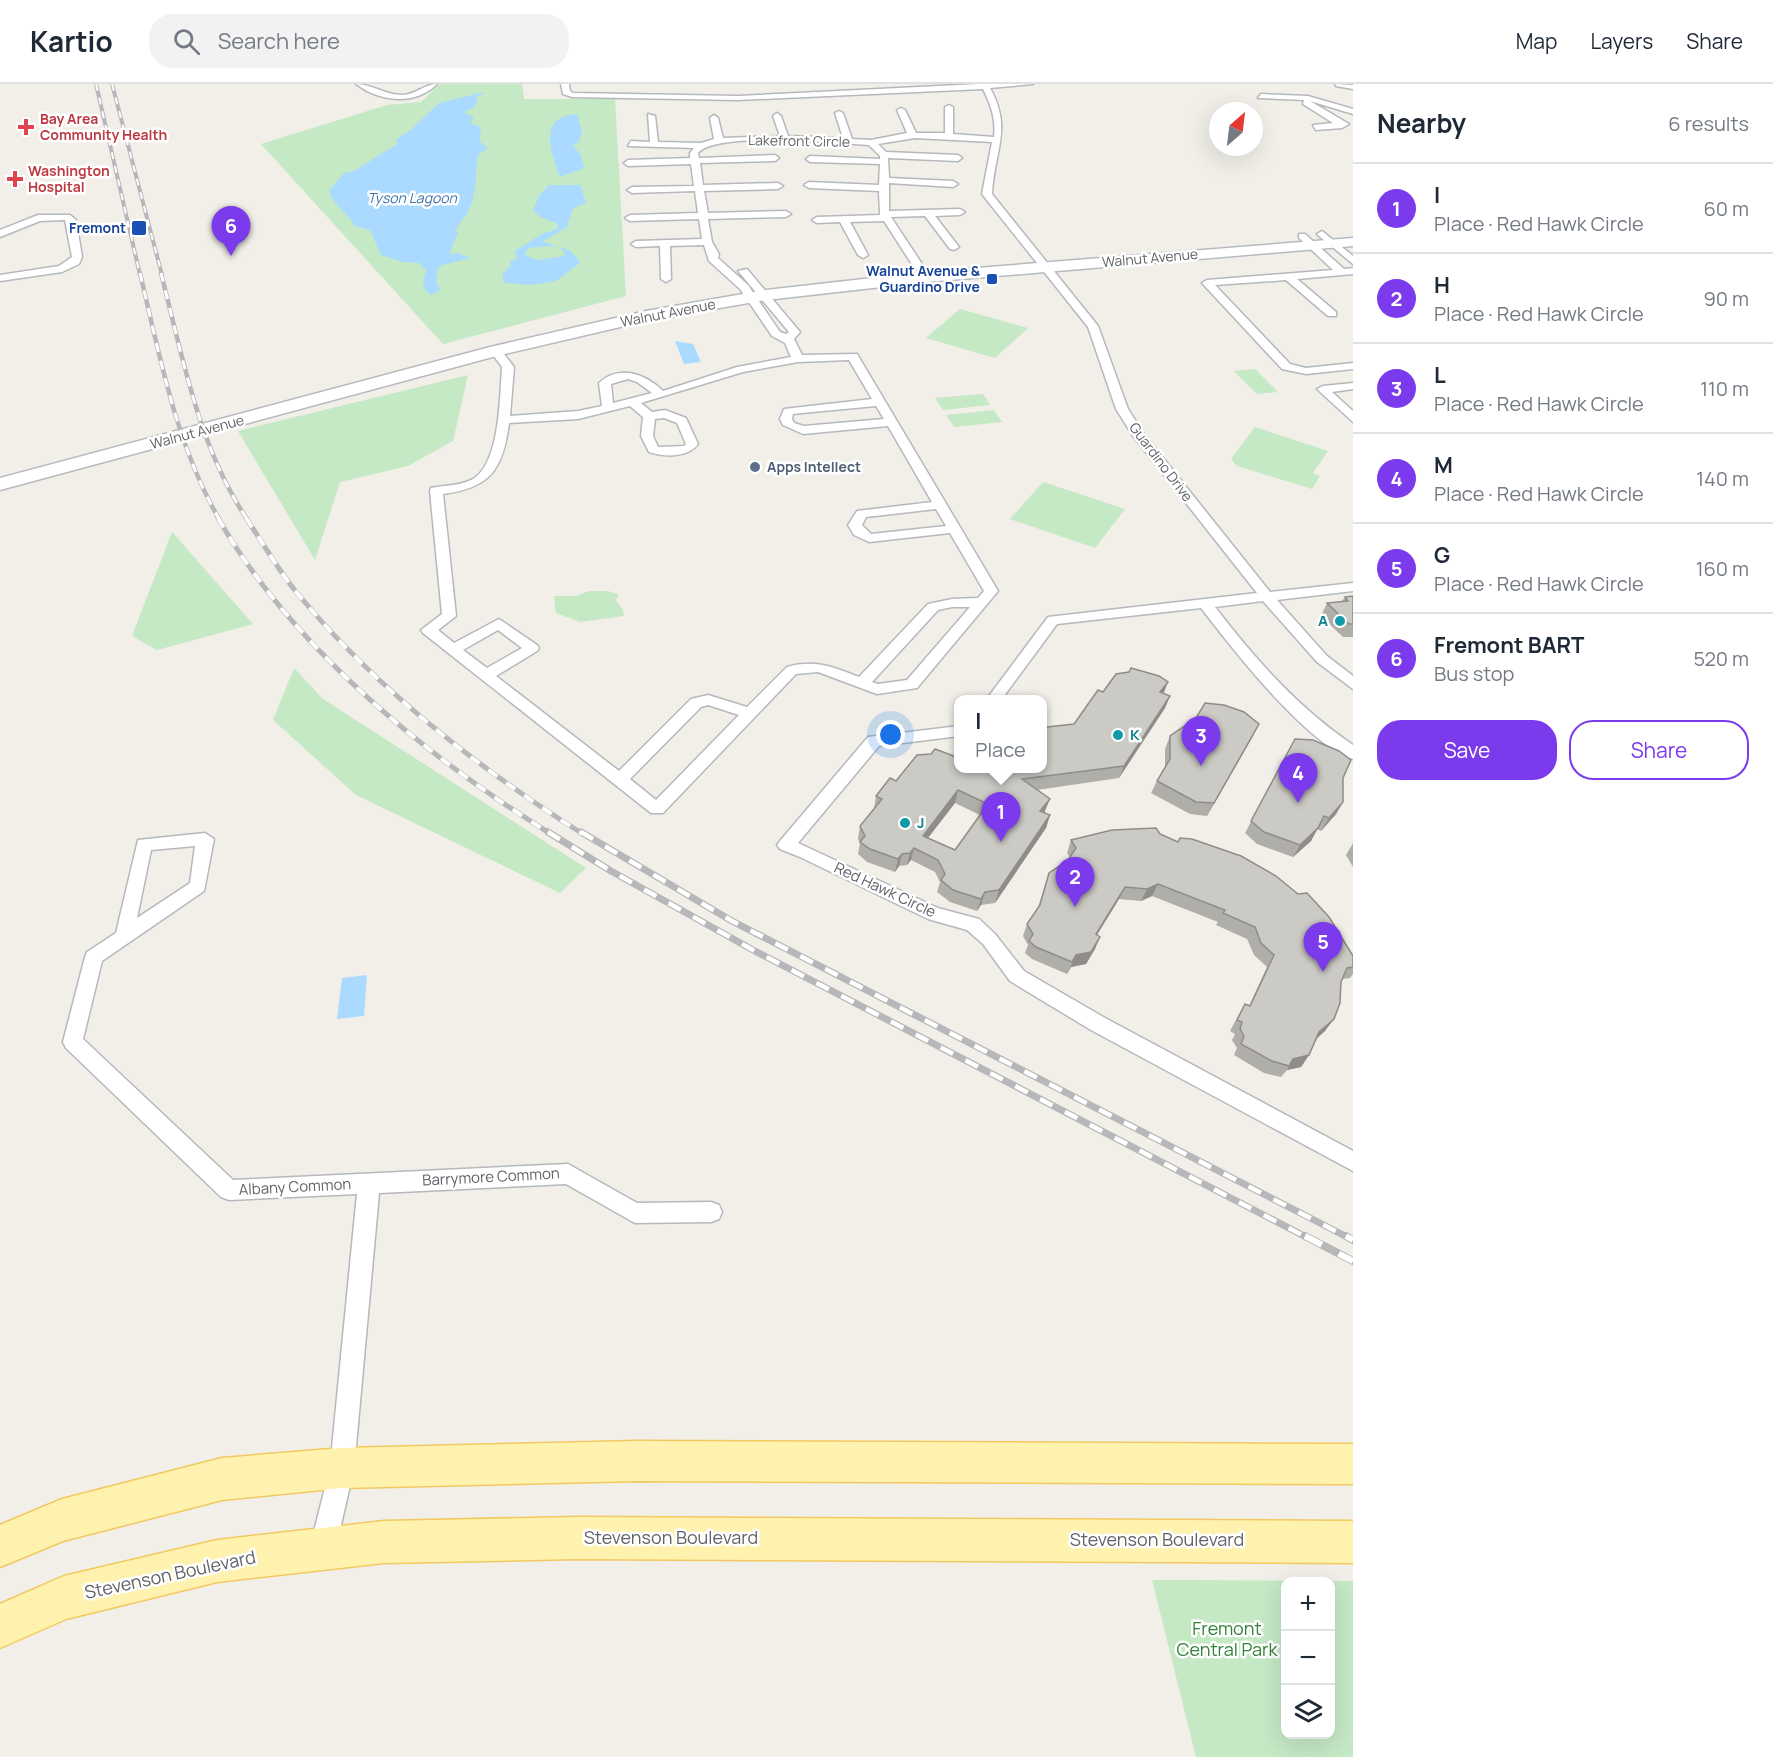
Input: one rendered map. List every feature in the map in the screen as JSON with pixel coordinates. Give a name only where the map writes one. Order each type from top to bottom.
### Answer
[{"type":"main road","name":"Walnut Avenue","points":[[1317,240],[1353,232]]},
{"type":"main road","name":"Walnut Avenue","points":[[0,484],[496,351],[754,291],[1040,262],[1317,240],[1353,242]]},
{"type":"main road","name":"Walnut Avenue","points":[[0,469],[613,309],[919,267],[1040,262]]},
{"type":"main road","points":[[0,1546],[62,1520],[222,1479],[342,1468],[637,1461],[1353,1464]]},
{"type":"main road","name":"Stevenson Boulevard","points":[[0,1626],[64,1598],[217,1561],[323,1547],[384,1542],[576,1538],[1353,1542]]},
{"type":"street","points":[[364,85],[397,99],[411,98],[424,92],[433,84]]},
{"type":"street","points":[[565,84],[566,92],[572,95],[823,94],[1029,84]]},
{"type":"street","points":[[649,84],[650,95]]},
{"type":"street","points":[[820,84],[823,94]]},
{"type":"street","points":[[1339,84],[1353,87]]},
{"type":"street","name":"Guardino Drive","points":[[985,85],[1000,116],[999,140],[987,176],[987,194],[1093,326],[1122,409],[1139,436],[1267,597],[1322,659],[1353,684]]},
{"type":"street","points":[[1261,96],[1297,96],[1332,102],[1353,112]]},
{"type":"street","points":[[1297,96],[1342,124]]},
{"type":"street","points":[[949,107],[949,135]]},
{"type":"street","points":[[901,110],[913,136]]},
{"type":"street","points":[[839,113],[848,141]]},
{"type":"street","points":[[651,116],[654,143]]},
{"type":"street","points":[[777,116],[785,139]]},
{"type":"street","points":[[714,118],[719,141]]},
{"type":"street","points":[[1316,127],[1353,123]]},
{"type":"street","points":[[872,143],[887,137],[949,135],[999,140]]},
{"type":"street","name":"Lakefront Circle","points":[[631,144],[701,145],[719,141],[785,139],[848,141],[872,143],[884,158]]},
{"type":"street","points":[[701,145],[694,153],[707,242],[714,255],[713,259],[754,291],[776,334],[788,338],[798,359]]},
{"type":"street","points":[[628,163],[775,158]]},
{"type":"street","points":[[884,158],[885,216],[919,267]]},
{"type":"street","points":[[810,159],[958,158]]},
{"type":"street","points":[[809,186],[953,184]]},
{"type":"street","points":[[632,190],[778,186]]},
{"type":"street","points":[[817,220],[960,212]]},
{"type":"street","points":[[928,213],[954,247]]},
{"type":"street","points":[[630,218],[786,214]]},
{"type":"street","points":[[0,234],[38,218],[67,217],[71,220],[77,257],[75,262],[62,269],[0,278]]},
{"type":"street","points":[[844,219],[847,230],[863,255]]},
{"type":"street","points":[[1317,240],[1353,261]]},
{"type":"street","points":[[1317,240],[1347,272]]},
{"type":"street","points":[[636,244],[707,242]]},
{"type":"street","points":[[666,243],[666,279]]},
{"type":"street","points":[[1347,272],[1207,283],[1286,367],[1306,371],[1353,366]]},
{"type":"street","points":[[1289,277],[1332,314]]},
{"type":"street","points":[[496,351],[508,367],[503,420],[493,467],[482,479],[465,487],[436,491],[448,616],[428,630],[657,809],[792,670],[819,667],[878,689],[912,684],[991,591],[853,356],[798,359],[741,369],[661,395],[578,415],[503,420]]},
{"type":"street","points":[[608,409],[605,383],[613,378],[632,375],[645,379],[661,395]]},
{"type":"street","points":[[1353,386],[1323,388],[1353,418]]},
{"type":"street","points":[[633,402],[649,416]]},
{"type":"street","points":[[880,402],[802,409],[788,412],[786,419],[789,425],[803,430],[892,422]]},
{"type":"street","points":[[940,505],[862,514],[855,525],[868,538],[954,529]]},
{"type":"street","points":[[996,695],[1053,620],[1353,587]]},
{"type":"street","points":[[862,683],[933,607],[952,603],[981,602]]},
{"type":"street","points":[[1205,603],[1227,635],[1288,703],[1353,753]]},
{"type":"street","points":[[453,649],[499,624],[532,648],[486,675]]},
{"type":"street","points":[[620,780],[696,703],[708,700],[750,713]]},
{"type":"street","name":"Red Hawk Circle","points":[[954,732],[874,741],[786,845],[806,852],[934,914],[973,924],[989,939],[1017,976],[1098,1023],[1353,1162]]},
{"type":"street","name":"Albany Common","points":[[124,936],[144,844],[205,839],[198,886],[94,957],[73,1042],[229,1190],[369,1184],[342,1468],[323,1547]]},
{"type":"street","name":"Barrymore Common","points":[[369,1184],[568,1173],[635,1213],[711,1212]]},
{"type":"green space","points":[[440,84],[522,84],[524,99],[615,99],[626,296],[443,344],[261,144],[387,105],[421,102]]},
{"type":"green space","points":[[960,309],[1028,328],[995,358],[926,338]]},
{"type":"green space","points":[[1255,369],[1278,392],[1257,394],[1234,371]]},
{"type":"green space","points":[[468,375],[453,441],[408,466],[340,482],[315,560],[238,431]]},
{"type":"green space","points":[[983,394],[990,405],[943,410],[935,398]]},
{"type":"green space","points":[[994,410],[1002,422],[954,427],[946,415]]},
{"type":"green space","points":[[1255,427],[1328,451],[1313,473],[1320,476],[1312,489],[1237,466],[1231,459]]},
{"type":"green space","points":[[1043,482],[1125,509],[1095,548],[1010,519]]},
{"type":"green space","points":[[172,532],[253,624],[157,650],[132,636]]},
{"type":"green space","points":[[589,591],[608,591],[619,595],[616,600],[624,616],[580,622],[556,613],[554,596],[576,596]]},
{"type":"green space","points":[[294,668],[323,699],[586,868],[560,893],[356,795],[273,720]]},
{"type":"green space","name":"Fremont Central Park","points":[[1152,1580],[1281,1581],[1281,1739],[1335,1739],[1335,1581],[1353,1581],[1353,1757],[1196,1757]]},
{"type":"water","name":"Tyson Lagoon","points":[[485,93],[475,97],[478,100],[473,108],[464,112],[474,118],[470,123],[479,126],[481,133],[479,141],[488,148],[478,155],[473,200],[456,230],[458,233],[449,254],[458,253],[470,258],[439,266],[436,281],[440,290],[431,295],[425,290],[423,282],[426,270],[419,263],[403,262],[381,255],[370,230],[355,226],[333,200],[329,191],[344,173],[354,171],[397,144],[396,140],[413,128],[439,103]]},
{"type":"water","points":[[577,114],[582,131],[579,142],[573,145],[581,156],[584,168],[560,177],[551,146],[552,128],[556,121],[564,116]]},
{"type":"water","points":[[549,185],[580,185],[586,203],[573,208],[567,227],[543,241],[567,249],[580,263],[556,281],[530,285],[504,283],[502,274],[510,267],[510,262],[517,258],[515,251],[542,234],[557,229],[558,224],[540,217],[533,210],[539,196]],"holes":[[[546,246],[560,247],[565,253],[564,256],[538,260],[526,256],[525,252],[529,248]]]},
{"type":"water","points":[[675,341],[693,344],[701,362],[684,364]]},
{"type":"water","points":[[367,975],[364,1016],[337,1019],[342,978]]},
{"type":"building","points":[[1353,596],[1353,624],[1349,624],[1327,603],[1348,601],[1345,597]]},
{"type":"building","points":[[1131,668],[1159,676],[1168,682],[1160,692],[1170,696],[1124,766],[1022,779],[1050,799],[1040,811],[1050,815],[999,890],[985,892],[981,899],[953,890],[941,880],[945,874],[938,860],[914,848],[910,853],[902,854],[898,859],[870,849],[860,842],[865,836],[860,826],[882,799],[876,796],[890,778],[896,781],[917,755],[931,754],[935,749],[954,756],[954,773],[1047,773],[1047,727],[1074,724],[1098,690],[1103,692],[1116,674],[1129,672]],"holes":[[[958,790],[988,804],[955,850],[923,836]]]},
{"type":"building","points":[[1205,703],[1224,705],[1244,712],[1259,724],[1214,803],[1196,802],[1157,781],[1170,759],[1170,736],[1196,718]]},
{"type":"building","points":[[1295,739],[1313,740],[1339,751],[1351,760],[1343,778],[1343,802],[1329,818],[1324,816],[1318,828],[1300,845],[1264,832],[1251,821]]},
{"type":"building","points":[[1156,828],[1160,834],[1178,842],[1180,838],[1192,839],[1241,856],[1276,876],[1298,894],[1307,893],[1329,917],[1353,956],[1353,967],[1347,968],[1341,982],[1340,1003],[1334,1019],[1319,1032],[1309,1055],[1293,1059],[1289,1066],[1272,1061],[1241,1044],[1244,1036],[1240,1029],[1242,1022],[1237,1020],[1245,1004],[1250,1006],[1274,955],[1261,943],[1255,927],[1223,913],[1225,910],[1158,884],[1147,889],[1125,887],[1096,934],[1100,937],[1091,952],[1076,955],[1072,962],[1036,947],[1029,941],[1033,934],[1027,924],[1040,905],[1049,873],[1068,860],[1076,848],[1071,840],[1112,830]]},
{"type":"railway","points":[[96,84],[140,275]]},
{"type":"railway","points":[[112,84],[162,275]]},
{"type":"railway","points":[[140,273],[162,368],[180,430],[191,461],[219,519]]},
{"type":"railway","points":[[161,273],[204,432],[230,491],[247,519]]},
{"type":"railway","points":[[218,518],[248,565],[284,611],[365,695],[456,770],[551,834]]},
{"type":"railway","points":[[246,518],[297,593],[328,628],[395,694],[467,754],[583,834]]},
{"type":"railway","points":[[548,832],[611,871],[753,950],[1308,1238]]},
{"type":"railway","points":[[581,832],[732,921],[1349,1238]]},
{"type":"railway","points":[[1305,1236],[1353,1261]]},
{"type":"railway","points":[[1346,1236],[1353,1240]]},
{"type":"place","name":"Bay Area Community Health","points":[[26,127]]},
{"type":"place","name":"Washington Hospital","points":[[15,179]]},
{"type":"place","name":"Fremont","points":[[139,228]]},
{"type":"place","name":"Fremont BART","points":[[231,256]]},
{"type":"place","name":"Walnut Avenue & Guardino Drive","points":[[992,279]]},
{"type":"place","name":"Apps Intellect","points":[[755,467]]},
{"type":"place","name":"A","points":[[1340,621]]},
{"type":"place","name":"K","points":[[1118,735]]},
{"type":"place","name":"L","points":[[1201,766]]},
{"type":"place","name":"M","points":[[1298,803]]},
{"type":"place","name":"J","points":[[905,823]]},
{"type":"place","name":"I","points":[[1001,842]]},
{"type":"place","name":"H","points":[[1075,907]]},
{"type":"place","name":"G","points":[[1323,972]]}]
